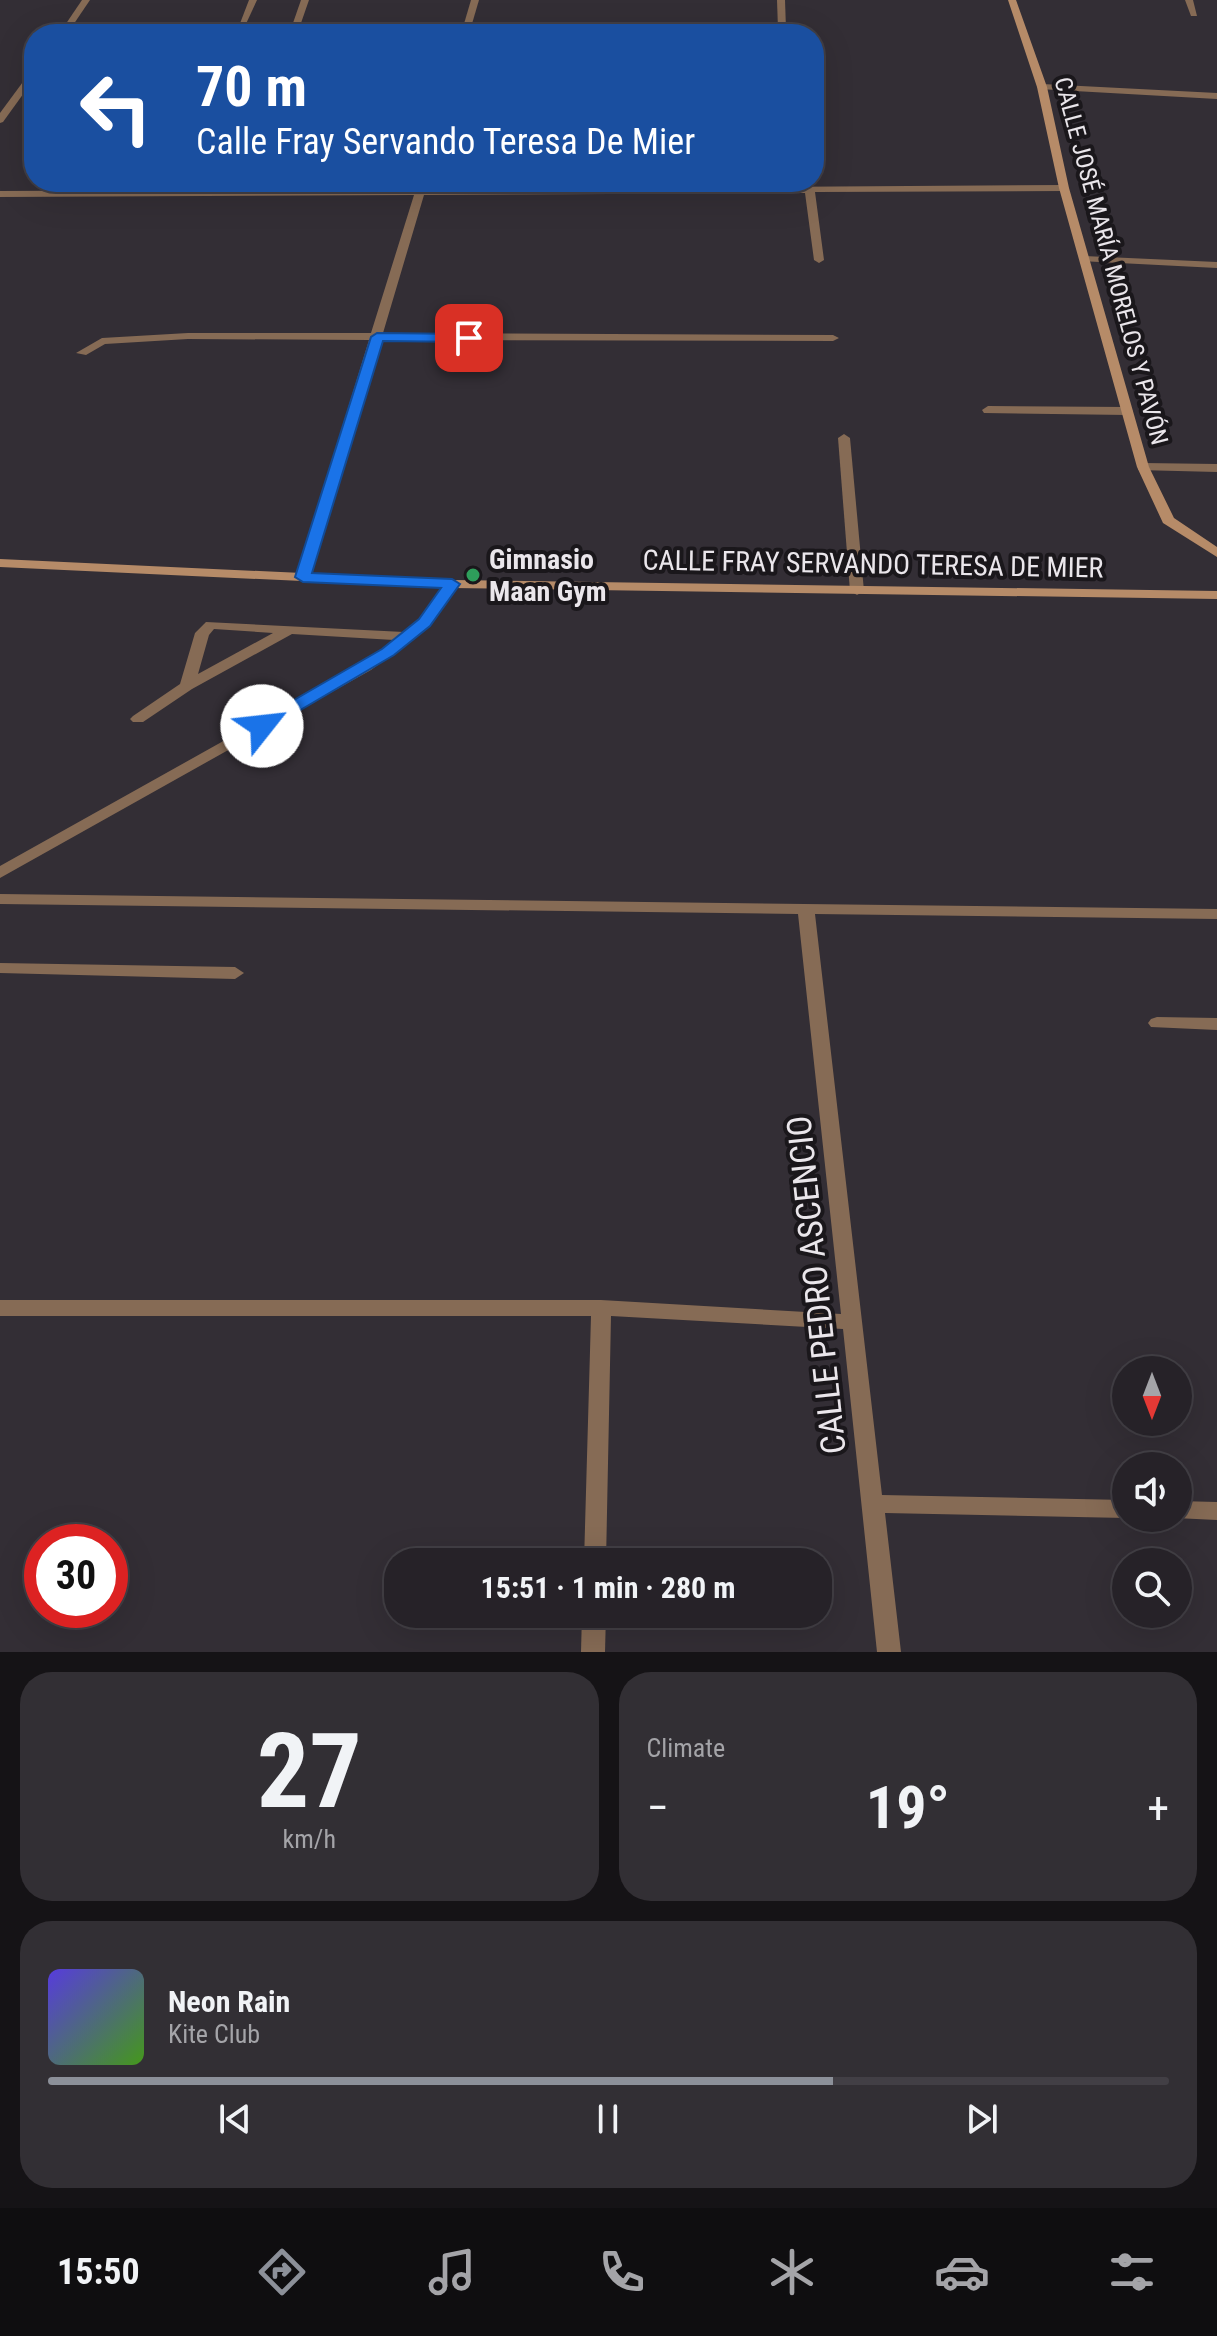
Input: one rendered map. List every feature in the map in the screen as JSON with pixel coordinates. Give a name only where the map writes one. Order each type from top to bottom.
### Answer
[{"type":"main road","name":"CALLE JOSÉ MARÍA MORELOS Y PAVÓN","points":[[1012,0],[1042,87],[1064,188],[1143,467],[1159,508],[1168,520],[1217,553]]},
{"type":"main road","name":"CALLE FRAY SERVANDO TERESA DE MIER","points":[[0,563],[452,584],[1217,595]]},
{"type":"street","points":[[70,24],[86,0]]},
{"type":"street","points":[[242,24],[253,0]]},
{"type":"street","points":[[297,23],[305,0]]},
{"type":"street","points":[[468,24],[475,0]]},
{"type":"street","points":[[781,0],[782,24]]},
{"type":"street","points":[[1189,0],[1194,14]]},
{"type":"street","points":[[0,120],[24,87]]},
{"type":"street","points":[[1042,87],[1217,96]]},
{"type":"street","points":[[824,190],[1064,188]]},
{"type":"street","points":[[0,194],[120,192]]},
{"type":"street","points":[[303,577],[420,192]]},
{"type":"street","points":[[810,192],[819,260]]},
{"type":"street","points":[[1084,259],[1217,265]]},
{"type":"street","points":[[82,353],[102,341],[124,338],[833,338]]},
{"type":"street","points":[[988,410],[1127,411]]},
{"type":"street","points":[[844,438],[857,591]]},
{"type":"street","points":[[1143,467],[1217,468]]},
{"type":"street","points":[[0,873],[366,667],[425,623],[452,584]]},
{"type":"street","points":[[187,686],[205,628],[222,625],[407,636]]},
{"type":"street","points":[[138,719],[187,686],[290,629]]},
{"type":"street","points":[[0,899],[1217,914]]},
{"type":"street","name":"CALLE PEDRO ASCENCIO","points":[[806,910],[889,1652]]},
{"type":"street","points":[[0,968],[235,973]]},
{"type":"street","points":[[1157,1023],[1217,1024]]},
{"type":"street","points":[[0,1308],[601,1308],[853,1322]]},
{"type":"street","points":[[595,1548],[601,1308]]},
{"type":"street","points":[[873,1504],[1112,1509]]},
{"type":"street","points":[[1192,1510],[1217,1511]]},
{"type":"street","points":[[593,1652],[594,1628]]},
{"type":"place","name":"Gimnasio Maan Gym","points":[[473,575]]},
{"type":"route","points":[[262,726],[388,652],[425,623],[452,584],[303,577],[377,337],[469,338]]}]
